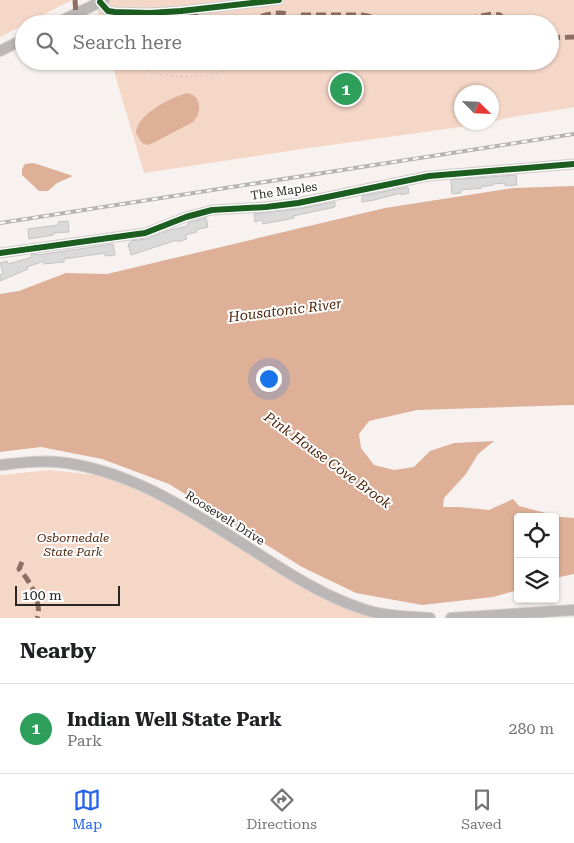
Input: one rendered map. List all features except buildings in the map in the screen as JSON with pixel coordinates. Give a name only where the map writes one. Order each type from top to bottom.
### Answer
[{"type":"main road","points":[[73,15],[102,1]]},
{"type":"main road","points":[[0,52],[15,44]]},
{"type":"main road","name":"Roosevelt Drive","points":[[0,465],[23,462],[57,462],[94,470],[139,484],[178,503],[292,575],[330,596],[368,610],[430,618]]},
{"type":"main road","points":[[451,618],[574,610]]},
{"type":"street","points":[[102,1],[108,11],[150,13],[279,0]]},
{"type":"street","name":"The Maples","points":[[0,253],[146,233],[186,217],[212,210],[298,203],[429,176],[574,164]]},
{"type":"path","points":[[290,15],[301,15]]},
{"type":"path","points":[[148,70],[148,72],[166,76],[204,75],[225,70]]},
{"type":"green space","points":[[0,0],[72,0],[43,15],[15,15],[15,29],[0,37]]},
{"type":"green space","points":[[95,0],[574,0],[574,107],[499,120],[499,85],[454,85],[454,128],[144,173],[114,70],[559,70],[559,15],[99,15]]},
{"type":"green space","name":"Osbornedale State Park","points":[[50,470],[105,476],[145,490],[238,545],[383,618],[0,618],[0,475]]},
{"type":"water","points":[[187,93],[196,97],[199,105],[198,114],[193,122],[153,143],[147,145],[142,143],[136,133],[138,126],[148,113],[172,98]]},
{"type":"water","points":[[33,163],[73,176],[57,183],[48,191],[39,191],[22,175],[22,169],[25,164]]},
{"type":"water","points":[[574,186],[574,405],[417,410],[369,421],[359,434],[361,448],[374,465],[394,470],[414,467],[430,451],[454,443],[494,441],[478,454],[466,474],[444,498],[443,507],[489,510],[513,499],[519,506],[546,513],[514,513],[514,591],[493,597],[422,605],[356,593],[302,567],[169,484],[102,459],[41,447],[0,452],[0,294],[19,291],[66,273],[107,274],[385,208],[513,188]]},
{"type":"water","points":[[559,516],[574,518],[574,574],[559,577]]},
{"type":"railway","points":[[0,223],[574,134]]},
{"type":"marked path","points":[[75,0],[76,14]]},
{"type":"marked path","points":[[268,15],[277,13],[290,15]]},
{"type":"marked path","points":[[301,15],[362,15]]},
{"type":"marked path","points":[[486,15],[500,15]]},
{"type":"marked path","points":[[559,38],[574,37]]},
{"type":"marked path","points":[[22,562],[19,569],[31,585],[37,599],[37,618]]},
{"type":"cycle path","points":[[100,2],[108,11],[150,13],[279,0]]},
{"type":"cycle path","points":[[0,253],[145,233],[186,217],[212,210],[298,203],[429,176],[574,164]]},
{"type":"place","name":"Indian Well State Park","points":[[346,89]]},
{"type":"water label","name":"Housatonic River","points":[[285,310]]},
{"type":"water label","name":"Pink House Cove Brook","points":[[328,460]]}]
